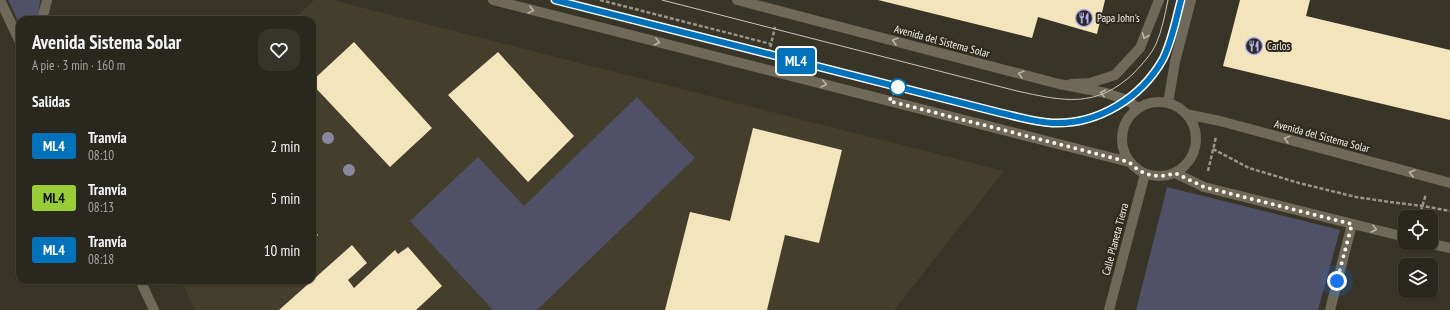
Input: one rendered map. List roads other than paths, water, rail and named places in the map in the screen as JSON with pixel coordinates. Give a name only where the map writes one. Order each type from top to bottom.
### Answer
[{"type":"street","points":[[43,16],[47,0]]},
{"type":"street","points":[[493,0],[1129,162]]},
{"type":"street","name":"Avenida del Sistema Solar","points":[[737,0],[1059,84],[1106,93],[1127,100],[1138,108]]},
{"type":"street","points":[[1059,84],[1090,84],[1115,75],[1140,48],[1160,0]]},
{"type":"street","points":[[1168,103],[1175,62],[1191,0]]},
{"type":"street","points":[[1,6],[16,34]]},
{"type":"street","points":[[1158,102],[1168,103],[1178,107],[1186,114],[1193,124],[1196,135],[1196,146],[1192,157],[1185,167],[1166,176],[1155,177],[1136,169],[1129,162],[1124,151],[1122,139],[1124,127],[1130,116],[1138,108],[1158,102]]},
{"type":"street","name":"Avenida del Sistema Solar","points":[[1186,114],[1220,121],[1450,183]]},
{"type":"street","points":[[1175,173],[1204,187],[1398,235]]},
{"type":"street","name":"Calle Planeta Tierra","points":[[1109,310],[1145,174]]},
{"type":"street","points":[[1330,310],[1352,224]]},
{"type":"street","points":[[1438,245],[1450,248]]},
{"type":"street","points":[[142,284],[154,310]]},
{"type":"tram line","points":[[555,0],[1019,118],[1052,123],[1069,123],[1085,120],[1101,114],[1116,107],[1143,86],[1163,59],[1174,30],[1181,0]]},
{"type":"tram line","name":"ML4","points":[[555,0],[1037,122],[1054,123],[1071,122],[1102,114],[1115,108],[1138,91],[1163,58],[1173,32],[1181,0]]},
{"type":"tram line","points":[[662,0],[1017,91],[1064,99],[1092,97],[1106,92],[1120,85],[1134,73],[1149,56],[1156,44],[1162,28],[1168,0]]},
{"type":"place","name":"Papa John's","points":[[1084,18]]},
{"type":"place","name":"Carlos","points":[[1254,46]]}]
